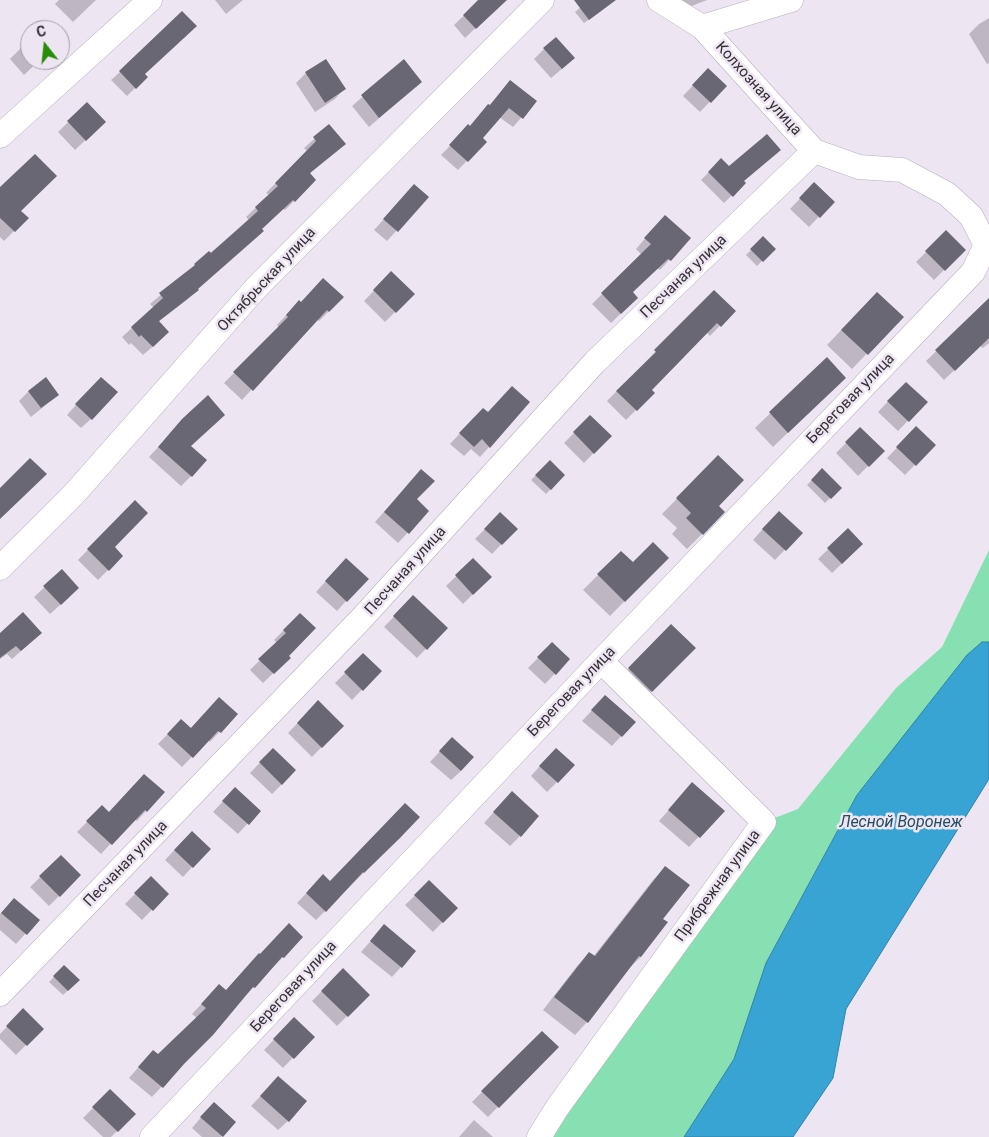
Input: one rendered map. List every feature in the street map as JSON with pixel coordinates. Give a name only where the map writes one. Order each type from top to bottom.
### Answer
[{"type":"street","points":[[0,136],[150,0]]},
{"type":"street","name":"Октябрьская улица","points":[[0,568],[74,494],[256,288],[542,0]]},
{"type":"street","name":"Колхозная улица","points":[[659,0],[702,27],[814,151]]},
{"type":"street","name":"Колхозная улица","points":[[702,27],[791,0]]},
{"type":"street","name":"Береговая улица","points":[[152,1137],[600,662],[973,272],[986,245],[971,216],[946,194],[902,170],[859,167],[814,151]]},
{"type":"street","name":"Песчаная улица","points":[[0,994],[362,618],[595,362],[814,151]]},
{"type":"street","name":"Прибрежная улица","points":[[539,1137],[557,1108],[764,822],[600,662]]},
{"type":"green space","points":[[989,550],[989,642],[982,643],[857,795],[766,963],[734,1059],[684,1137],[539,1137],[764,822],[798,809],[896,688],[942,647]]},
{"type":"water","name":"Лесной Воронеж","points":[[982,642],[989,642],[989,779],[846,1009],[833,1078],[793,1137],[684,1137],[734,1059],[766,963],[857,795],[967,655]]},
{"type":"building","points":[[478,0],[507,0],[476,29],[463,15]]},
{"type":"building","points":[[574,0],[616,0],[589,20]]},
{"type":"building","points":[[182,11],[197,26],[145,74],[148,77],[136,89],[119,71]]},
{"type":"building","points":[[556,37],[575,58],[562,69],[543,48]]},
{"type":"building","points":[[326,59],[346,89],[325,103],[305,72]]},
{"type":"building","points":[[404,59],[422,82],[379,118],[361,95]]},
{"type":"building","points":[[708,68],[727,86],[711,103],[692,85]]},
{"type":"building","points":[[510,80],[537,101],[523,119],[509,108],[483,138],[487,142],[468,162],[449,145],[468,124],[470,126],[488,104],[490,105]]},
{"type":"building","points":[[87,102],[106,122],[86,141],[67,121]]},
{"type":"building","points":[[329,124],[346,144],[310,173],[316,180],[295,202],[293,200],[262,229],[264,231],[199,290],[159,321],[169,332],[153,347],[141,335],[139,337],[131,327],[163,298],[159,293],[195,265],[209,251],[211,253],[258,211],[255,207],[278,186],[275,183],[316,141],[313,137]]},
{"type":"building","points":[[767,134],[781,150],[744,181],[746,183],[733,197],[708,172],[721,158],[729,166]]},
{"type":"building","points":[[35,154],[57,176],[21,211],[29,218],[15,232],[0,218],[0,187]]},
{"type":"building","points":[[814,182],[835,202],[820,218],[799,198]]},
{"type":"building","points":[[414,184],[429,197],[398,232],[383,219]]},
{"type":"building","points":[[665,215],[691,238],[671,261],[668,259],[633,292],[638,298],[621,314],[601,293],[651,244],[644,238]]},
{"type":"building","points":[[946,230],[966,250],[945,271],[925,251]]},
{"type":"building","points":[[763,236],[776,249],[763,262],[750,249]]},
{"type":"building","points":[[391,271],[415,294],[396,313],[373,290]]},
{"type":"building","points":[[323,278],[344,297],[329,312],[327,310],[253,391],[233,372],[288,317],[286,315],[299,300],[301,302]]},
{"type":"building","points":[[714,290],[736,311],[721,327],[717,323],[652,390],[655,393],[637,411],[616,391],[656,352],[654,350]]},
{"type":"building","points":[[877,292],[904,317],[868,355],[841,330]]},
{"type":"building","points":[[989,298],[989,338],[955,371],[935,350]]},
{"type":"building","points":[[827,357],[846,378],[788,433],[769,412]]},
{"type":"building","points":[[46,377],[59,395],[41,408],[28,391]]},
{"type":"building","points":[[101,377],[118,392],[92,420],[75,404]]},
{"type":"building","points":[[906,382],[928,402],[909,422],[887,401]]},
{"type":"building","points":[[512,386],[530,402],[490,448],[482,439],[474,447],[459,433],[483,408],[488,412]]},
{"type":"building","points":[[208,395],[225,415],[191,446],[207,460],[192,477],[158,447],[182,419]]},
{"type":"building","points":[[590,415],[612,436],[594,454],[573,432]]},
{"type":"building","points":[[916,426],[936,445],[916,466],[896,447]]},
{"type":"building","points":[[860,427],[885,451],[869,467],[845,442]]},
{"type":"building","points":[[718,455],[744,480],[719,506],[725,512],[703,535],[686,518],[691,513],[676,498]]},
{"type":"building","points":[[30,458],[47,474],[0,519],[0,488]]},
{"type":"building","points":[[550,460],[565,475],[551,490],[535,475]]},
{"type":"building","points":[[822,468],[842,488],[831,499],[811,480]]},
{"type":"building","points":[[421,469],[435,481],[417,499],[429,511],[409,534],[384,512]]},
{"type":"building","points":[[135,500],[148,513],[115,547],[123,556],[109,571],[87,549]]},
{"type":"building","points":[[779,511],[803,533],[786,551],[762,529]]},
{"type":"building","points":[[500,512],[518,529],[502,545],[484,529]]},
{"type":"building","points":[[848,528],[863,544],[842,564],[827,548]]},
{"type":"building","points":[[653,542],[669,558],[625,602],[597,574],[621,551],[633,562]]},
{"type":"building","points":[[346,558],[369,579],[347,602],[325,581]]},
{"type":"building","points":[[473,558],[492,577],[473,595],[455,575]]},
{"type":"building","points":[[62,569],[79,588],[61,605],[43,586]]},
{"type":"building","points":[[413,595],[448,628],[427,650],[393,616]]},
{"type":"building","points":[[23,612],[42,633],[21,651],[16,646],[0,658],[0,633]]},
{"type":"building","points":[[300,613],[316,628],[289,656],[291,658],[274,674],[258,659],[286,633],[283,630]]},
{"type":"building","points":[[671,624],[696,648],[652,692],[628,668]]},
{"type":"building","points":[[552,642],[570,659],[556,675],[537,657]]},
{"type":"building","points":[[363,653],[382,671],[363,691],[344,672]]},
{"type":"building","points":[[605,695],[636,722],[622,737],[591,710]]},
{"type":"building","points":[[219,697],[238,714],[221,733],[218,731],[193,758],[167,734],[181,719],[191,728]]},
{"type":"building","points":[[318,700],[344,726],[322,748],[297,723]]},
{"type":"building","points":[[452,737],[474,757],[461,771],[439,751]]},
{"type":"building","points":[[273,748],[296,770],[282,785],[259,762]]},
{"type":"building","points":[[556,748],[575,765],[558,783],[539,766]]},
{"type":"building","points":[[144,774],[165,792],[112,845],[86,821],[102,805],[109,812]]},
{"type":"building","points":[[692,782],[725,811],[700,838],[668,810]]},
{"type":"building","points":[[235,787],[261,811],[249,825],[222,801]]},
{"type":"building","points":[[512,791],[539,816],[521,837],[493,812]]},
{"type":"building","points":[[405,803],[420,817],[363,872],[326,912],[306,893],[323,874],[330,881]]},
{"type":"building","points":[[192,831],[211,849],[193,868],[174,850]]},
{"type":"building","points":[[61,855],[81,875],[60,897],[39,876]]},
{"type":"building","points":[[665,866],[690,885],[663,919],[668,922],[641,957],[639,956],[588,1023],[554,997],[589,952],[595,956]]},
{"type":"building","points":[[151,876],[169,894],[153,911],[134,893]]},
{"type":"building","points":[[429,880],[458,908],[443,923],[414,895]]},
{"type":"building","points":[[14,898],[40,920],[27,935],[1,913]]},
{"type":"building","points":[[289,923],[303,937],[284,958],[282,957],[255,988],[253,987],[213,1035],[163,1088],[138,1067],[153,1050],[158,1054],[206,1008],[201,1004],[219,984],[226,990]]},
{"type":"building","points":[[384,924],[416,951],[402,968],[370,941]]},
{"type":"building","points":[[64,965],[80,980],[68,991],[53,976]]},
{"type":"building","points":[[343,968],[370,995],[348,1017],[321,991]]},
{"type":"building","points":[[23,1008],[44,1029],[27,1046],[6,1026]]},
{"type":"building","points":[[294,1017],[315,1037],[294,1059],[273,1039]]},
{"type":"building","points":[[542,1031],[559,1047],[499,1108],[481,1091]]},
{"type":"building","points":[[278,1076],[307,1101],[289,1122],[260,1096]]},
{"type":"building","points":[[110,1089],[136,1114],[118,1132],[92,1107]]},
{"type":"building","points":[[214,1102],[236,1122],[223,1137],[200,1117]]}]
